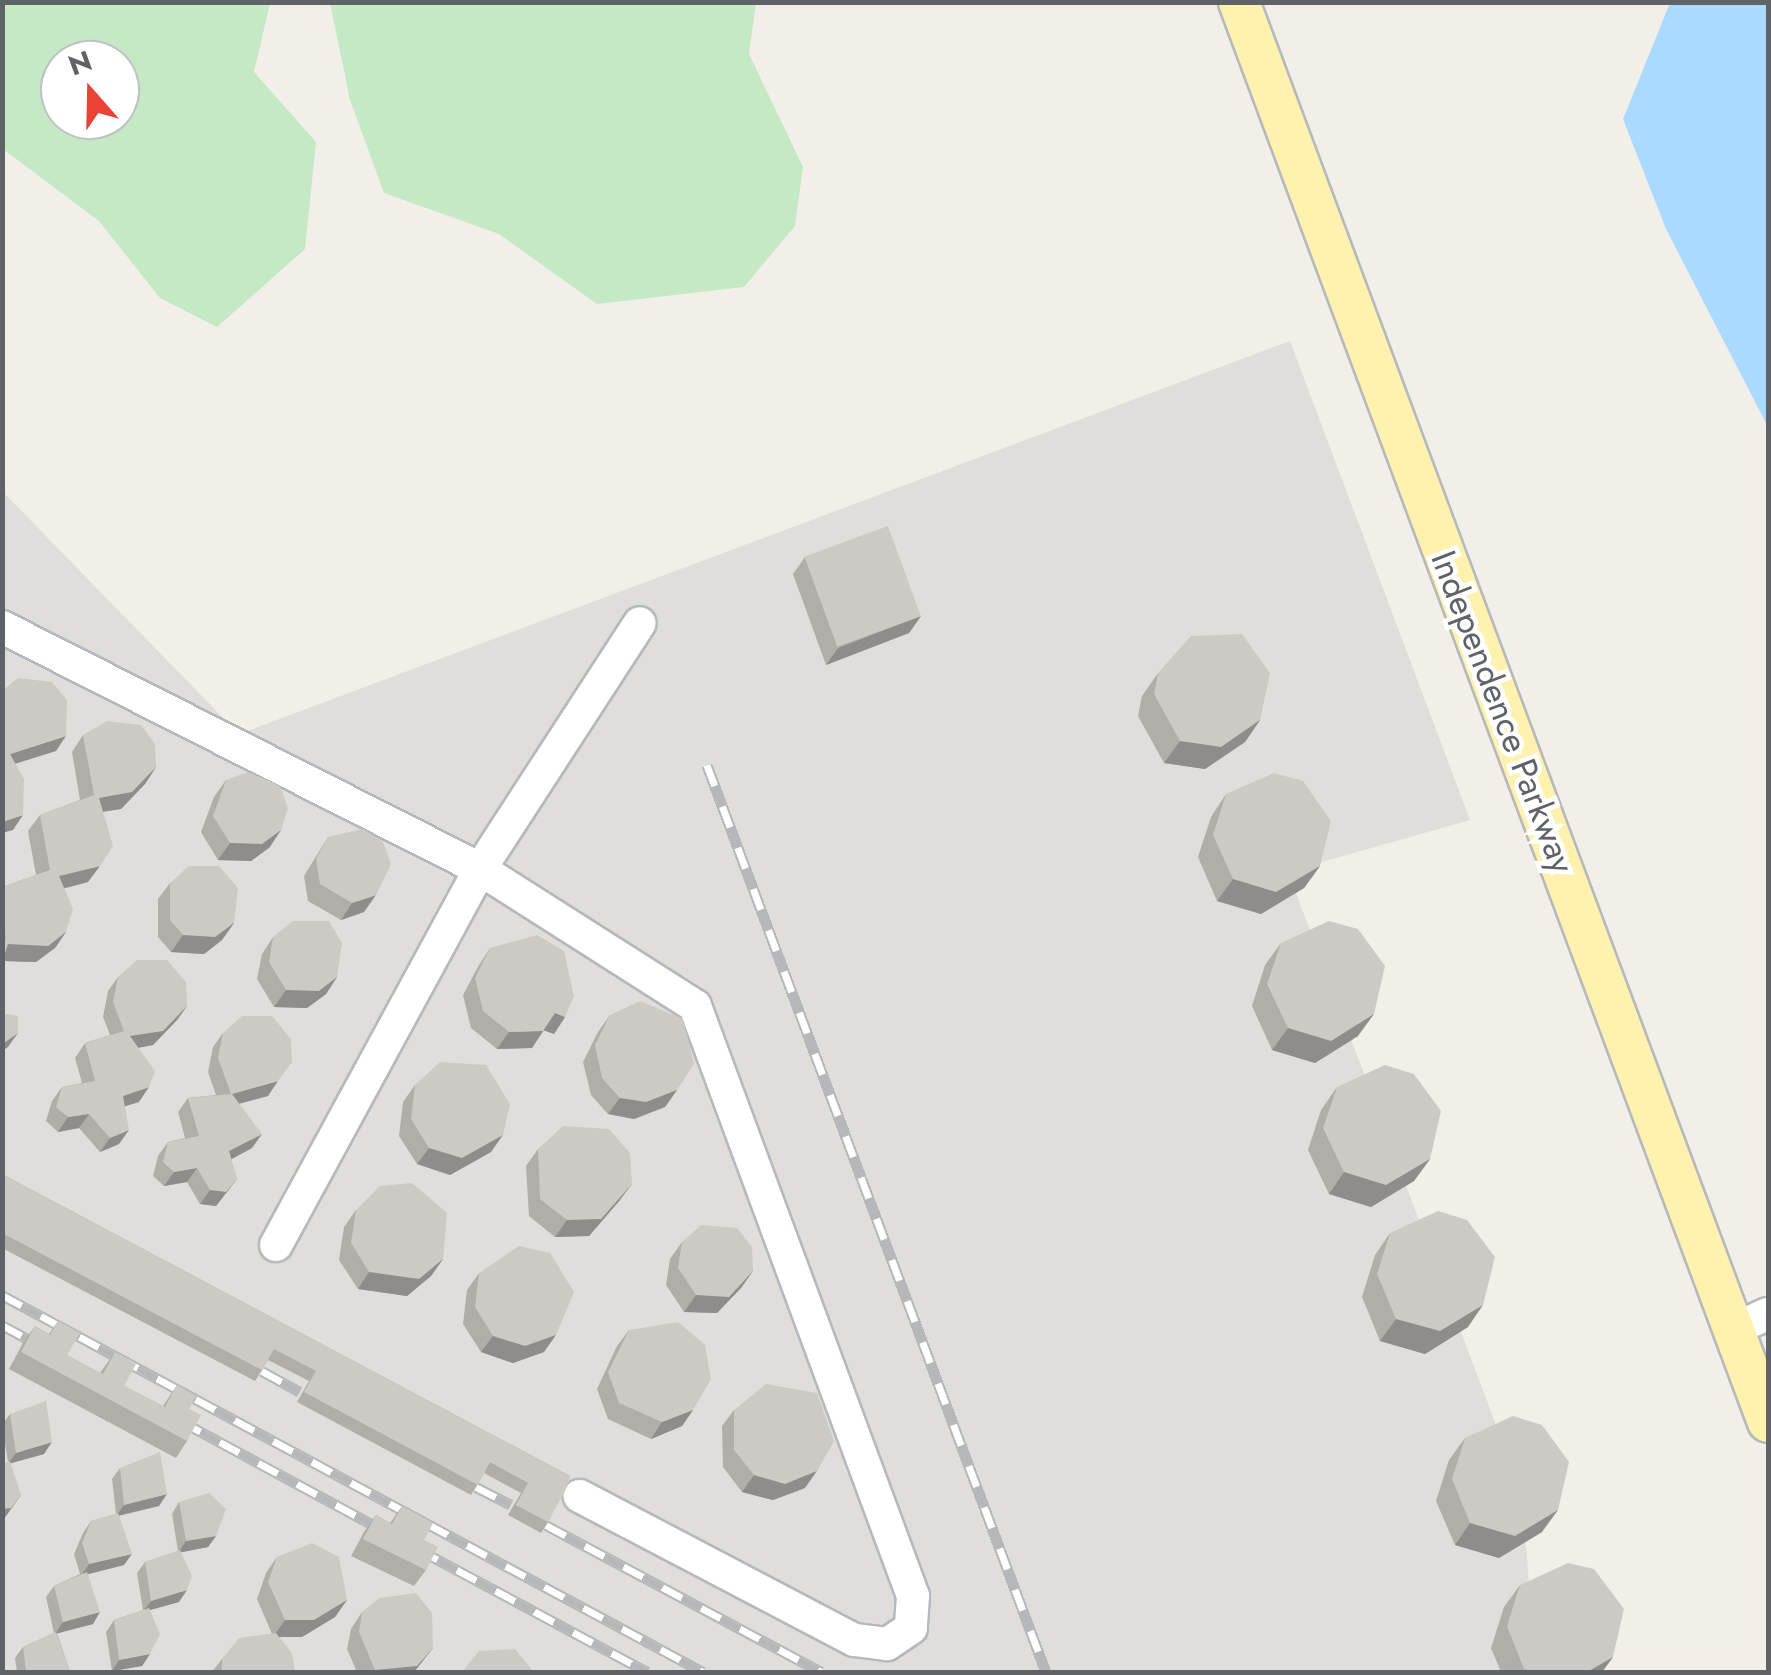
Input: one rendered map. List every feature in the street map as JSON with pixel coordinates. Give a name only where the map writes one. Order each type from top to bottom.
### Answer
[{"type":"main road","name":"Independence Parkway","points":[[1240,2],[1751,1322],[1768,1422]]},
{"type":"lane","points":[[276,1245],[480,869],[640,623]]},
{"type":"lane","points":[[2,627],[480,869],[695,1006],[912,1596],[911,1628],[887,1644],[854,1640],[580,1496]]},
{"type":"shaded area","points":[[1290,341],[1470,820],[1315,864],[1296,893],[1522,1494],[1536,1672],[3,1672],[2,491],[239,734]]},
{"type":"green space","points":[[3,2],[270,3],[254,72],[316,142],[305,249],[217,327],[160,298],[99,221],[3,149]]},
{"type":"green space","points":[[330,3],[756,3],[749,54],[803,167],[795,226],[744,287],[597,304],[499,234],[384,193],[350,100]]},
{"type":"water","points":[[1670,3],[1768,3],[1768,427],[1666,229],[1623,119]]},
{"type":"building","points":[[888,526],[921,616],[837,647],[804,556]]},
{"type":"building","points":[[1242,634],[1270,673],[1260,720],[1221,747],[1180,741],[1154,694],[1158,673],[1191,636]]},
{"type":"building","points":[[18,678],[52,682],[67,700],[66,736],[10,754],[24,779],[23,815],[2,822],[2,691]]},
{"type":"building","points":[[107,721],[141,725],[155,744],[156,767],[132,792],[99,798],[113,846],[100,866],[59,876],[73,909],[66,932],[48,946],[8,944],[2,961],[2,940],[6,939],[2,887],[50,870],[40,815],[94,795],[83,735]]},
{"type":"building","points":[[248,772],[280,786],[288,808],[281,830],[262,844],[230,843],[213,816],[226,780]]},
{"type":"building","points":[[1274,773],[1303,781],[1331,821],[1320,866],[1276,892],[1233,879],[1213,835],[1226,794]]},
{"type":"building","points":[[363,829],[383,842],[391,864],[376,895],[352,903],[320,884],[316,859],[328,837]]},
{"type":"building","points":[[189,866],[219,866],[238,888],[234,923],[215,937],[183,935],[170,920],[170,883]]},
{"type":"building","points":[[293,921],[329,921],[342,943],[337,977],[319,991],[286,990],[269,962],[273,937]]},
{"type":"building","points":[[1329,921],[1358,929],[1385,966],[1374,1014],[1331,1041],[1288,1028],[1267,984],[1281,943]]},
{"type":"building","points":[[537,935],[564,951],[574,996],[565,1017],[555,1013],[543,1031],[509,1032],[483,1011],[475,978],[490,948]]},
{"type":"building","points":[[137,960],[167,960],[186,982],[187,1006],[163,1031],[130,1036],[155,1071],[149,1087],[123,1096],[129,1130],[110,1138],[89,1114],[68,1117],[56,1107],[62,1087],[95,1081],[85,1043],[124,1031],[113,1002],[118,977]]},
{"type":"building","points":[[640,1001],[683,1019],[694,1064],[677,1090],[646,1102],[620,1098],[602,1078],[595,1045],[610,1015]]},
{"type":"building","points":[[2,1013],[18,1016],[18,1033],[2,1044]]},
{"type":"building","points":[[242,1016],[272,1016],[291,1039],[292,1062],[278,1081],[232,1094],[262,1134],[229,1151],[237,1179],[226,1192],[210,1190],[197,1168],[174,1172],[163,1162],[168,1142],[199,1136],[188,1098],[231,1094],[218,1058],[223,1033]]},
{"type":"building","points":[[440,1062],[486,1065],[510,1104],[503,1135],[462,1158],[429,1148],[411,1119],[415,1085]]},
{"type":"building","points":[[1385,1065],[1414,1074],[1441,1111],[1430,1159],[1386,1185],[1344,1172],[1323,1128],[1337,1087]]},
{"type":"building","points":[[563,1126],[609,1129],[630,1153],[632,1184],[601,1219],[567,1220],[540,1199],[538,1149]]},
{"type":"building","points":[[2,1174],[570,1476],[548,1522],[516,1505],[528,1483],[490,1462],[478,1485],[304,1392],[316,1371],[274,1349],[262,1370],[2,1233]]},
{"type":"building","points":[[412,1183],[447,1213],[443,1259],[419,1279],[369,1272],[351,1243],[356,1210],[380,1186]]},
{"type":"building","points":[[1438,1211],[1467,1220],[1495,1257],[1483,1305],[1440,1331],[1396,1319],[1377,1274],[1390,1233]]},
{"type":"building","points":[[701,1225],[737,1228],[752,1247],[753,1271],[729,1297],[696,1295],[678,1268],[682,1242]]},
{"type":"building","points":[[519,1246],[550,1253],[574,1292],[556,1335],[525,1346],[493,1336],[475,1307],[479,1273]]},
{"type":"building","points":[[58,1321],[80,1333],[67,1355],[103,1374],[115,1352],[136,1364],[124,1386],[165,1407],[177,1385],[196,1396],[189,1409],[201,1415],[187,1441],[21,1352],[35,1326],[50,1335]]},
{"type":"building","points":[[678,1322],[705,1345],[711,1379],[693,1410],[662,1422],[619,1403],[608,1372],[629,1330]]},
{"type":"building","points":[[766,1384],[817,1393],[834,1441],[817,1471],[785,1484],[754,1475],[734,1450],[734,1410]]},
{"type":"building","points":[[46,1401],[52,1442],[16,1453],[10,1414]]},
{"type":"building","points":[[1513,1416],[1542,1425],[1569,1462],[1558,1510],[1515,1536],[1470,1523],[1452,1479],[1465,1438]]},
{"type":"building","points":[[160,1452],[167,1494],[124,1505],[120,1468]]},
{"type":"building","points":[[10,1461],[21,1495],[11,1508],[2,1509],[2,1464]]},
{"type":"building","points":[[209,1493],[226,1509],[216,1536],[186,1541],[179,1502]]},
{"type":"building","points":[[402,1506],[433,1523],[424,1540],[438,1547],[426,1570],[363,1539],[376,1515],[392,1524]]},
{"type":"building","points":[[118,1513],[132,1554],[89,1564],[82,1543],[91,1521]]},
{"type":"building","points":[[312,1543],[339,1557],[347,1600],[314,1620],[285,1620],[268,1582],[277,1557]]},
{"type":"building","points":[[180,1550],[192,1576],[187,1590],[151,1601],[145,1562]]},
{"type":"building","points":[[1568,1563],[1594,1569],[1624,1609],[1613,1657],[1587,1672],[1524,1669],[1507,1626],[1520,1585]]},
{"type":"building","points":[[87,1572],[100,1612],[63,1622],[54,1586]]},
{"type":"building","points":[[416,1593],[432,1613],[433,1648],[417,1666],[375,1670],[359,1632],[362,1612],[379,1598]]},
{"type":"building","points":[[149,1608],[160,1634],[150,1654],[119,1660],[114,1620]]},
{"type":"building","points":[[56,1632],[70,1672],[26,1672],[23,1647]]},
{"type":"building","points":[[276,1633],[292,1653],[295,1672],[222,1672],[222,1659],[239,1638]]},
{"type":"building","points":[[515,1649],[534,1672],[462,1672],[479,1651]]},
{"type":"railway","points":[[707,765],[1046,1672]]},
{"type":"railway","points":[[2,1295],[703,1672]]},
{"type":"railway","points":[[2,1325],[39,1345]]},
{"type":"railway","points":[[262,1371],[300,1392]]},
{"type":"railway","points":[[181,1421],[383,1530]]},
{"type":"railway","points":[[476,1487],[511,1505]]},
{"type":"railway","points":[[546,1525],[821,1672]]},
{"type":"railway","points":[[418,1549],[647,1672]]}]
